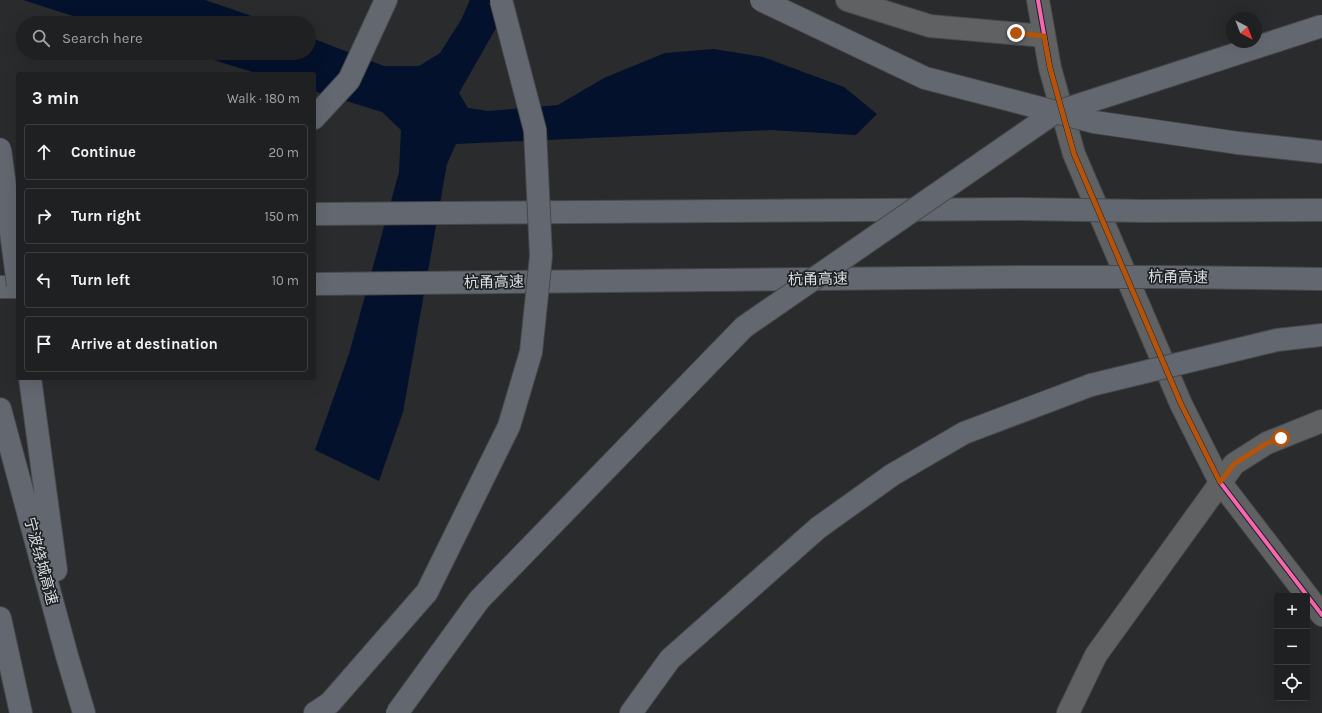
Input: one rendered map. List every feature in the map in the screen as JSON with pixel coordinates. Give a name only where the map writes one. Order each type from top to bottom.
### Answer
[{"type":"highway","points":[[316,116],[349,80],[386,0]]},
{"type":"highway","points":[[315,713],[330,703],[427,592],[509,426],[531,352],[541,256],[536,130],[501,0]]},
{"type":"highway","points":[[761,0],[925,78],[1094,122],[1238,143],[1322,152]]},
{"type":"highway","points":[[397,713],[479,600],[744,327],[1054,113],[1322,26]]},
{"type":"highway","points":[[0,149],[16,271]]},
{"type":"highway","points":[[0,199],[16,198]]},
{"type":"highway","points":[[316,214],[1019,209],[1144,212],[1322,210]]},
{"type":"highway","points":[[0,216],[16,216]]},
{"type":"highway","name":"杭甬高速","points":[[316,284],[1022,277],[1322,279]]},
{"type":"highway","points":[[0,287],[16,286]]},
{"type":"highway","points":[[631,713],[670,659],[818,528],[892,475],[964,433],[1091,385],[1277,340],[1322,335]]},
{"type":"highway","points":[[30,380],[67,656]]},
{"type":"highway","name":"宁波绕城高速","points":[[0,409],[67,656],[84,713]]},
{"type":"highway","points":[[0,618],[21,713]]},
{"type":"street","points":[[847,0],[930,26],[1044,36]]},
{"type":"street","points":[[1038,2],[1050,68],[1074,154],[1181,404],[1220,482],[1322,615]]},
{"type":"street","points":[[1068,713],[1096,655],[1234,464],[1267,443],[1322,421]]},
{"type":"water","points":[[23,0],[205,0],[252,16],[73,16]]},
{"type":"water","points":[[470,0],[512,0],[459,93],[468,108],[489,111],[558,105],[604,78],[665,53],[714,49],[763,57],[844,87],[877,114],[856,135],[771,130],[456,144],[447,164],[403,412],[379,481],[315,450],[349,354],[399,172],[401,130],[382,112],[316,92],[316,72],[253,72],[214,60],[316,60],[316,40],[384,66],[419,66],[440,53],[461,20]]},
{"type":"cycle path","points":[[1038,0],[1050,68],[1074,154],[1181,404],[1220,482],[1322,615]]},
{"type":"route","points":[[1016,33],[1044,36],[1050,68],[1074,154],[1181,404],[1220,482],[1234,464],[1267,443],[1281,438]]}]
